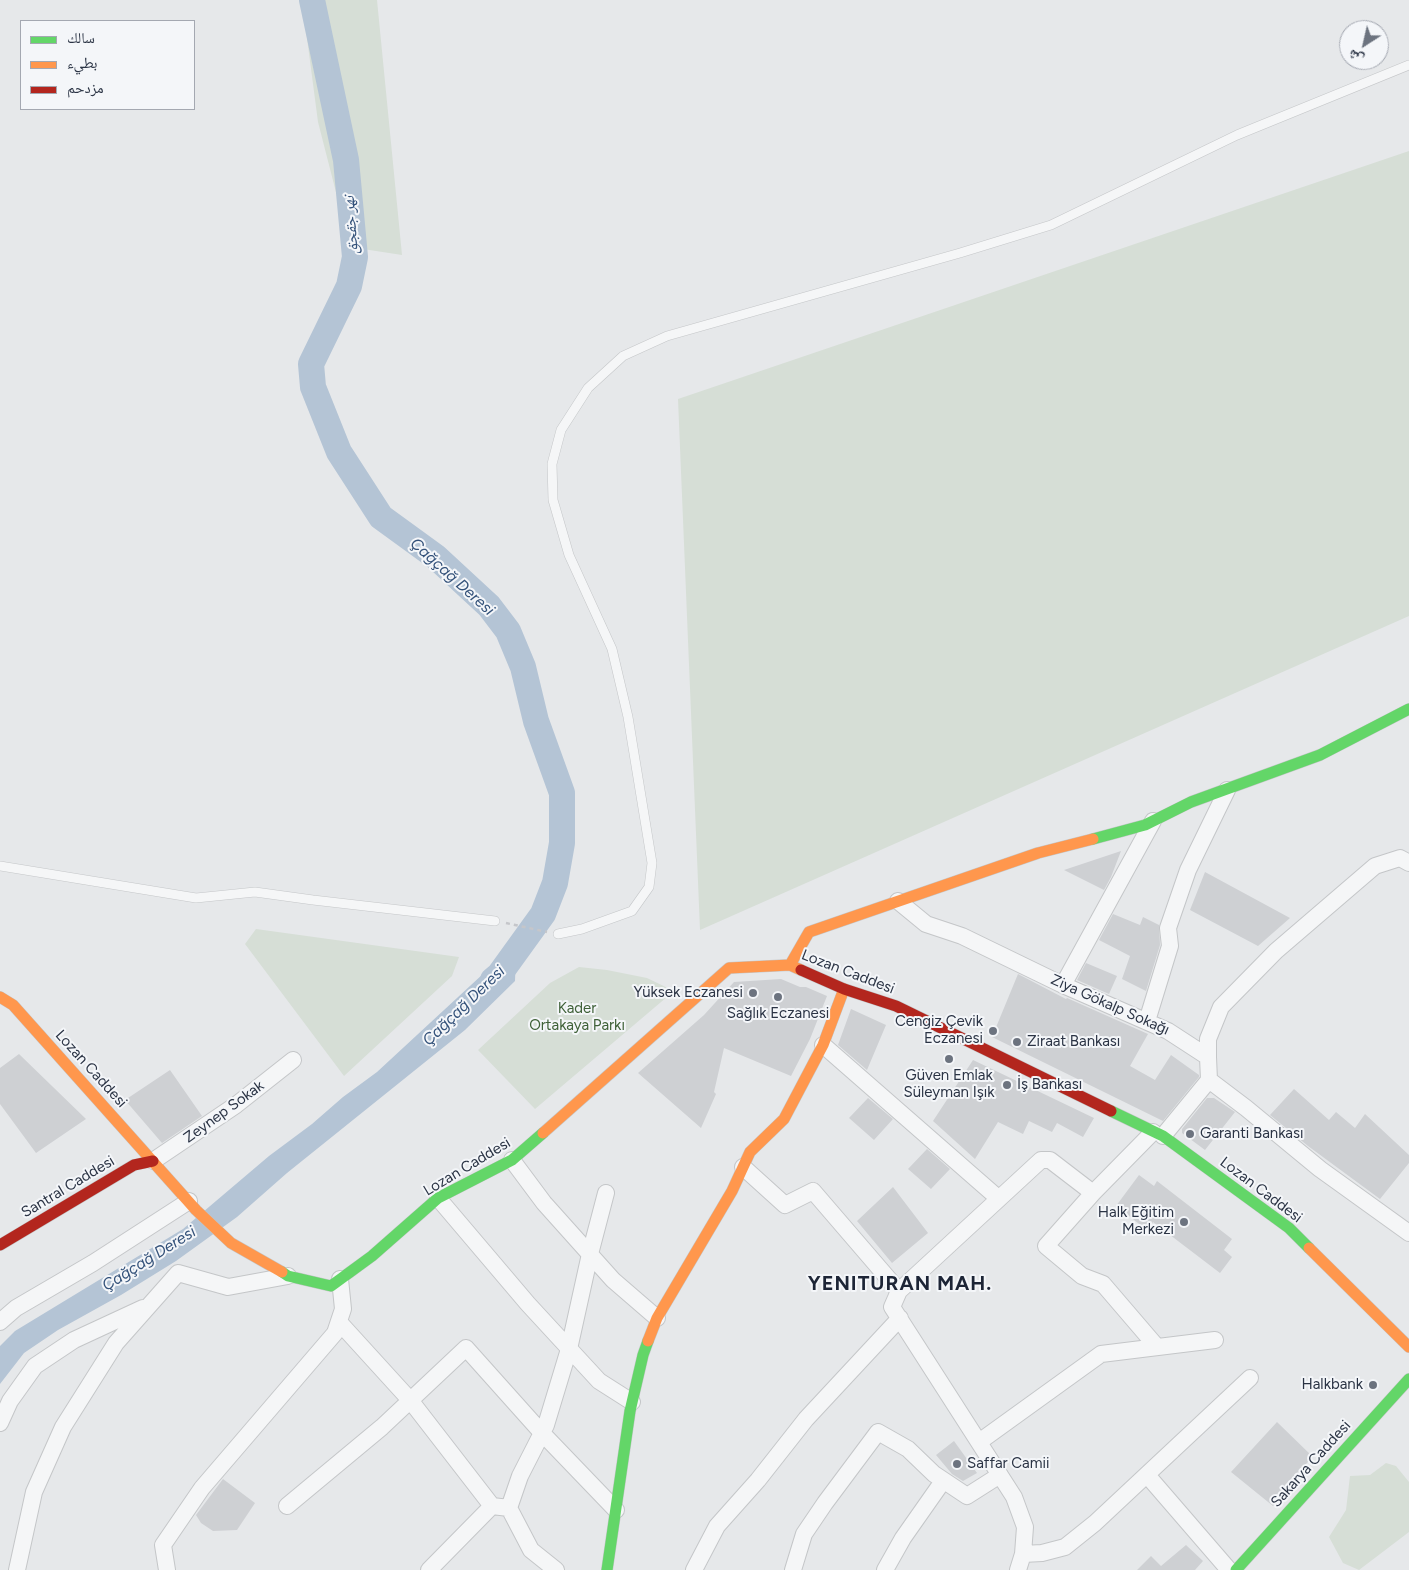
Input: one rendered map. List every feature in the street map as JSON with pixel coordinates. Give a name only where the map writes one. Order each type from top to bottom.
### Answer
[{"type":"street","points":[[790,965],[809,932],[1038,852],[1145,825],[1191,802],[1320,756],[1409,709]]},
{"type":"street","points":[[1147,1021],[1170,946],[1168,928],[1188,870],[1227,790]]},
{"type":"street","points":[[1063,985],[1153,821]]},
{"type":"street","points":[[1157,1347],[1103,1284],[1082,1276],[1046,1246],[1093,1193],[1158,1134],[1209,1080],[1208,1039],[1221,1007],[1276,951],[1375,866],[1400,858],[1409,863]]},
{"type":"street","name":"Ziya Gökalp Sokağı","points":[[898,901],[926,924],[962,936],[1063,985],[1168,1030],[1208,1057]]},
{"type":"street","name":"Lozan Caddesi","points":[[0,997],[13,1005],[192,1206],[231,1243],[288,1276],[331,1286],[372,1256],[438,1198],[512,1160],[728,968],[790,965],[844,989],[896,1006],[1158,1134],[1289,1228],[1409,1347]]},
{"type":"street","points":[[607,1570],[632,1402],[643,1355],[657,1318],[732,1190],[750,1152],[784,1119],[823,1045],[844,989]]},
{"type":"street","points":[[823,1045],[998,1198]]},
{"type":"street","name":"Zeynep Sokak","points":[[153,1161],[236,1104],[293,1060]]},
{"type":"street","points":[[1209,1080],[1320,1169],[1409,1233]]},
{"type":"street","points":[[512,1160],[544,1203],[613,1280],[657,1318]]},
{"type":"street","points":[[1018,1570],[1023,1554],[1025,1527],[1014,1497],[892,1307],[899,1291],[1041,1160],[1050,1160],[1093,1193]]},
{"type":"street","name":"Santral Caddesi","points":[[0,1245],[134,1165],[153,1161]]},
{"type":"street","points":[[743,1167],[785,1205],[813,1190],[899,1291]]},
{"type":"street","points":[[556,1570],[531,1550],[509,1508],[520,1476],[542,1433],[569,1349],[606,1192]]},
{"type":"street","points":[[438,1198],[528,1304],[599,1381],[632,1402]]},
{"type":"street","points":[[0,1322],[16,1308],[192,1206]]},
{"type":"street","points":[[17,1570],[34,1492],[63,1427],[116,1343],[178,1273],[228,1287],[288,1276]]},
{"type":"street","points":[[167,1570],[163,1545],[202,1488],[335,1333],[343,1309],[340,1279]]},
{"type":"street","points":[[0,1423],[10,1401],[35,1366],[74,1340],[150,1305]]},
{"type":"street","points":[[694,1570],[717,1526],[758,1480],[806,1419],[900,1318]]},
{"type":"street","points":[[339,1322],[410,1400],[492,1506],[509,1508]]},
{"type":"street","points":[[979,1442],[1101,1354],[1215,1340]]},
{"type":"street","points":[[287,1506],[382,1426],[466,1348],[542,1433],[616,1510]]},
{"type":"street","points":[[1023,1554],[1042,1553],[1065,1547],[1095,1523],[1250,1378]]},
{"type":"street","name":"Sakarya Caddesi","points":[[1236,1570],[1409,1379]]},
{"type":"street","points":[[793,1570],[804,1534],[824,1502],[878,1432],[908,1449],[934,1474],[967,1496],[1000,1475]]},
{"type":"street","points":[[1147,1475],[1229,1570]]},
{"type":"street","points":[[884,1570],[903,1538],[943,1481]]},
{"type":"street","points":[[429,1570],[492,1506]]},
{"type":"lane","points":[[558,934],[582,929],[632,911],[649,887],[652,863],[628,717],[612,649],[569,555],[553,500],[552,464],[561,430],[588,388],[623,356],[667,336],[960,253],[1051,225],[1237,135],[1409,65]]},
{"type":"lane","points":[[0,866],[196,898],[255,892],[495,921]]},
{"type":"path","points":[[495,921],[558,934]]},
{"type":"green space","points":[[302,0],[377,0],[402,255],[350,247],[318,122]]},
{"type":"green space","points":[[1409,151],[1409,616],[700,930],[678,399]]},
{"type":"green space","points":[[256,929],[459,957],[452,976],[344,1076],[245,944]]},
{"type":"green space","name":"Kader Ortakaya Parkı","points":[[579,967],[607,970],[647,978],[674,991],[535,1109],[478,1050],[550,983]]},
{"type":"green space","points":[[1386,1463],[1396,1466],[1409,1482],[1409,1532],[1359,1570],[1343,1563],[1329,1537],[1346,1510],[1350,1476],[1370,1475]]},
{"type":"water","name":"Çağçağ Deresi","points":[[516,952],[515,981],[465,1030],[287,1173],[237,1217],[176,1261],[121,1295],[58,1330],[24,1353],[0,1384],[0,1346],[15,1331],[183,1229],[269,1156],[377,1072],[484,973]]},
{"type":"building","points":[[1121,851],[1104,890],[1064,870]]},
{"type":"building","points":[[1205,872],[1290,918],[1258,946],[1190,910]]},
{"type":"building","points":[[1113,914],[1140,925],[1143,917],[1159,925],[1160,945],[1146,991],[1122,979],[1130,956],[1099,940]]},
{"type":"building","points":[[1086,963],[1117,976],[1109,994],[1077,980]]},
{"type":"building","points":[[1018,974],[1066,999],[1148,1034],[1130,1066],[1155,1080],[1171,1055],[1199,1075],[1199,1077],[1163,1121],[992,1037]]},
{"type":"building","points":[[781,979],[827,996],[810,1039],[791,1076],[724,1048],[714,1092],[716,1094],[701,1128],[638,1073],[704,1015],[734,982]]},
{"type":"building","points":[[851,1009],[886,1025],[867,1070],[838,1045]]},
{"type":"building","points":[[19,1054],[86,1119],[36,1153],[0,1104],[0,1068]]},
{"type":"building","points":[[973,1060],[1094,1118],[1083,1137],[1057,1123],[1052,1132],[1029,1121],[1023,1134],[998,1122],[975,1159],[933,1121]]},
{"type":"building","points":[[170,1070],[202,1116],[162,1143],[125,1100]]},
{"type":"building","points":[[1294,1089],[1329,1120],[1336,1112],[1355,1128],[1365,1114],[1409,1155],[1409,1163],[1380,1199],[1308,1146],[1270,1115]]},
{"type":"building","points":[[868,1098],[893,1119],[874,1140],[849,1118]]},
{"type":"building","points":[[1207,1098],[1214,1098],[1235,1112],[1205,1150],[1182,1133],[1182,1129]]},
{"type":"building","points":[[927,1149],[950,1169],[931,1189],[908,1169]]},
{"type":"building","name":"Halk Eğitim Merkezi","points":[[1139,1175],[1154,1186],[1157,1181],[1232,1239],[1224,1250],[1232,1257],[1220,1273],[1153,1222],[1147,1230],[1116,1206]]},
{"type":"building","points":[[893,1187],[928,1233],[892,1263],[857,1221]]},
{"type":"building","points":[[1277,1422],[1313,1457],[1286,1484],[1289,1487],[1273,1506],[1231,1472]]},
{"type":"building","name":"Saffar Camii","points":[[954,1441],[977,1473],[963,1481],[952,1474],[936,1455]]},
{"type":"building","points":[[223,1479],[255,1503],[237,1530],[213,1531],[201,1523],[196,1515]]},
{"type":"building","points":[[1186,1545],[1203,1561],[1195,1570],[1137,1570],[1151,1556],[1161,1566]]},
{"type":"waterway","name":"نهر جقجق","points":[[312,0],[346,160],[355,257],[349,286],[311,364],[313,387],[339,452],[381,517],[436,557],[489,606],[508,631],[523,667],[536,721],[562,793],[562,843],[555,883],[543,914],[499,975],[493,980]]},
{"type":"traffic: fast","points":[[1093,839],[1145,825],[1191,802],[1320,755],[1409,709]]},
{"type":"traffic: fast","points":[[1111,1111],[1163,1136],[1289,1228],[1309,1248]]},
{"type":"traffic: fast","points":[[282,1272],[288,1276],[331,1286],[372,1256],[438,1198],[512,1160],[543,1133]]},
{"type":"traffic: fast","points":[[607,1570],[630,1411],[648,1341]]},
{"type":"traffic: fast","points":[[1236,1570],[1409,1379]]},
{"type":"traffic: slow","points":[[790,965],[809,932],[1038,853],[1093,839]]},
{"type":"traffic: slow","points":[[543,1133],[729,968],[790,965],[801,970]]},
{"type":"traffic: slow","points":[[648,1341],[657,1318],[732,1191],[750,1152],[784,1119],[823,1045],[844,989]]},
{"type":"traffic: slow","points":[[0,997],[13,1005],[196,1210],[231,1243],[282,1272]]},
{"type":"traffic: slow","points":[[1309,1248],[1409,1347]]},
{"type":"traffic: jam","points":[[801,970],[844,989],[896,1006],[1111,1111]]},
{"type":"traffic: jam","points":[[0,1245],[134,1165],[153,1161]]},
{"type":"place","name":"Yüksek Eczanesi","points":[[753,993]]},
{"type":"place","name":"Sağlık Eczanesi","points":[[778,997]]},
{"type":"place","name":"Cengiz Çevik Eczanesi","points":[[993,1031]]},
{"type":"place","name":"Ziraat Bankası","points":[[1017,1042]]},
{"type":"place","name":"Güven Emlak Süleyman Işık","points":[[949,1059]]},
{"type":"place","name":"İş Bankası","points":[[1007,1085]]},
{"type":"place","name":"Garanti Bankası","points":[[1190,1134]]},
{"type":"place","name":"Halk Eğitim Merkezi","points":[[1184,1222]]},
{"type":"place","name":"Halkbank","points":[[1373,1385]]},
{"type":"place","name":"Saffar Camii","points":[[957,1464]]},
{"type":"district","name":"YENITURAN MAH.","points":[[900,1284]]}]
